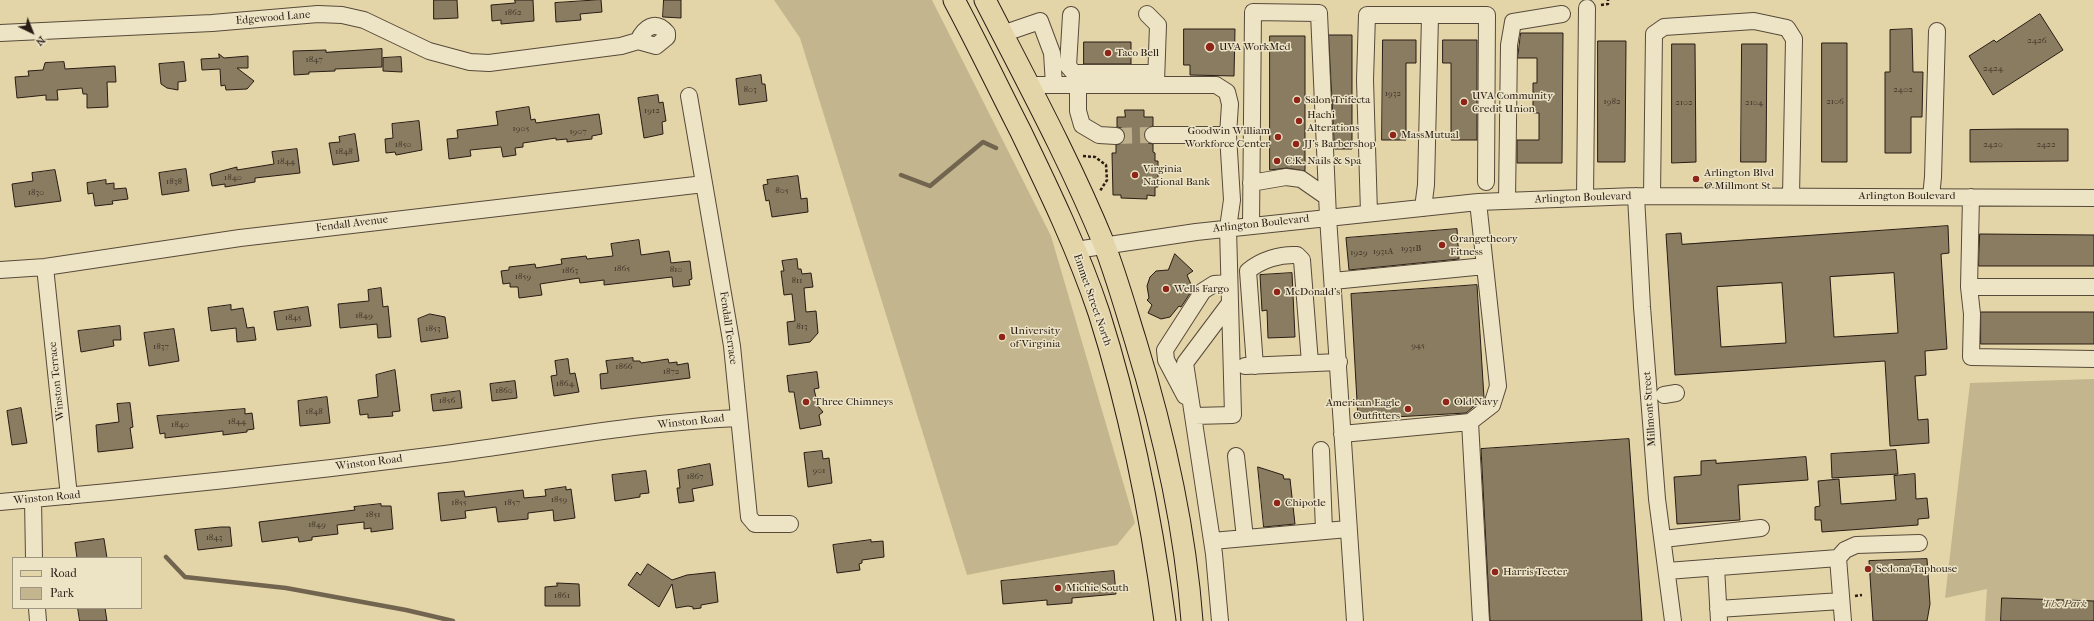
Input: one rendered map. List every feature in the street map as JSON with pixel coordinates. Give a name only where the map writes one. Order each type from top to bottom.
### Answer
[{"type":"main road","name":"Emmet Street North","points":[[954,0],[1044,180],[1076,250],[1098,312],[1135,444],[1148,507],[1165,621]]},
{"type":"main road","points":[[985,0],[1029,85],[1084,199],[1104,246],[1147,379],[1168,464],[1181,535],[1192,621]]},
{"type":"street","points":[[1585,198],[1587,8]]},
{"type":"street","points":[[1251,226],[1253,12],[1319,12],[1328,217],[1339,362],[1354,621]]},
{"type":"street","points":[[1147,14],[1158,25],[1156,79]]},
{"type":"street","points":[[1507,201],[1509,45],[1513,22],[1562,14]]},
{"type":"street","name":"Edgewood Lane","points":[[0,33],[334,15],[364,20],[392,32],[429,51],[452,58],[490,63],[621,46],[638,41]]},
{"type":"street","points":[[1071,15],[1068,66],[1074,74],[1156,79],[1216,85],[1227,92],[1230,104],[1228,135],[1232,200],[1228,228],[1233,415],[1194,416]]},
{"type":"street","points":[[1369,213],[1365,80],[1367,15],[1487,15],[1486,182]]},
{"type":"street","points":[[1423,208],[1426,185],[1430,16]]},
{"type":"street","points":[[1002,34],[1043,19],[1052,54],[1054,85]]},
{"type":"street","name":"Millmont Street","points":[[1674,621],[1657,499],[1651,414],[1644,196],[1654,34],[1664,27],[1754,21],[1787,28],[1794,39],[1791,196]]},
{"type":"street","points":[[1931,197],[1934,177],[1936,31]]},
{"type":"street","points":[[1029,85],[1078,85],[1156,79]]},
{"type":"street","points":[[1078,85],[1078,111],[1082,125],[1099,135],[1116,136]]},
{"type":"street","name":"Fendall Terrace","points":[[689,96],[732,346],[748,516],[755,524],[790,524]]},
{"type":"street","points":[[1153,136],[1228,135]]},
{"type":"street","points":[[1251,182],[1286,177],[1301,179],[1327,197]]},
{"type":"street","name":"Fendall Avenue","points":[[0,270],[45,267],[294,232],[704,184]]},
{"type":"street","name":"Arlington Boulevard","points":[[1076,250],[1228,228],[1478,202],[1644,196],[1971,196],[2094,198]]},
{"type":"street","points":[[1971,196],[1969,287],[1972,314],[1971,356],[2094,359]]},
{"type":"street","points":[[1342,434],[1470,422],[1492,405],[1498,386],[1478,202]]},
{"type":"street","points":[[1255,366],[1248,271],[1257,263],[1288,254],[1297,255],[1302,260],[1310,363]]},
{"type":"street","points":[[1333,281],[1486,266]]},
{"type":"street","name":"Winston Terrace","points":[[45,267],[69,496]]},
{"type":"street","points":[[1194,416],[1178,381],[1166,360],[1165,350],[1203,291],[1214,284],[1230,283]]},
{"type":"street","points":[[1969,287],[2094,287]]},
{"type":"street","points":[[1220,621],[1212,540],[1185,363],[1230,303]]},
{"type":"street","points":[[1232,367],[1339,362]]},
{"type":"street","name":"Winston Road","points":[[0,502],[226,481],[632,428],[706,419],[738,418]]},
{"type":"street","points":[[1470,422],[1481,621]]},
{"type":"street","points":[[1321,450],[1324,531]]},
{"type":"street","points":[[1236,456],[1245,538]]},
{"type":"street","points":[[33,499],[34,557]]},
{"type":"street","points":[[1663,539],[1761,528]]},
{"type":"street","points":[[1212,540],[1348,529]]},
{"type":"street","points":[[1667,570],[1716,568],[1838,558],[1845,550],[1856,545],[1920,543]]},
{"type":"street","points":[[1838,558],[1843,621]]},
{"type":"street","points":[[1716,568],[1719,615],[1841,601]]},
{"type":"street","points":[[37,609],[38,621]]},
{"type":"path","points":[[1079,158],[1088,155],[1099,159],[1106,165],[1109,175],[1104,188]]},
{"type":"green space","name":"University of Virginia","points":[[774,0],[932,0],[1051,236],[1135,523],[1117,545],[967,575],[800,38]]},
{"type":"green space","name":"The Park","points":[[2094,379],[2094,621],[1985,621],[1987,589],[1945,598],[1970,383]]},
{"type":"building","points":[[434,0],[457,0],[458,18],[434,19]]},
{"type":"building","points":[[515,0],[533,0],[534,21],[501,24],[501,20],[492,21],[491,5],[515,3]]},
{"type":"building","points":[[601,0],[602,12],[580,14],[581,20],[556,22],[555,3]]},
{"type":"building","points":[[664,0],[681,0],[681,18],[663,17]]},
{"type":"building","points":[[2040,14],[2063,50],[1993,95],[1969,56],[1994,40],[1996,42]]},
{"type":"building","name":"UVA WorkMed","points":[[1184,29],[1235,29],[1234,76],[1190,75],[1190,65],[1184,65]]},
{"type":"building","points":[[1912,29],[1913,72],[1923,72],[1922,117],[1911,117],[1911,153],[1885,153],[1885,72],[1890,72],[1890,30]]},
{"type":"building","points":[[1521,33],[1563,33],[1562,163],[1517,163],[1517,140],[1539,140],[1539,113],[1533,113],[1533,83],[1537,83],[1537,58],[1518,58]]},
{"type":"building","points":[[1329,35],[1352,35],[1352,149],[1335,149]]},
{"type":"building","points":[[1270,36],[1305,36],[1305,171],[1287,168],[1270,170]]},
{"type":"building","points":[[1383,40],[1416,40],[1416,63],[1406,63],[1406,140],[1382,140]]},
{"type":"building","name":"UVA Community Credit Union","points":[[1443,40],[1477,40],[1477,140],[1451,140],[1451,63],[1443,63]]},
{"type":"building","points":[[1598,41],[1626,41],[1625,162],[1598,162]]},
{"type":"building","points":[[1084,42],[1131,42],[1131,64],[1084,64]]},
{"type":"building","points":[[1822,43],[1847,43],[1847,162],[1822,162]]},
{"type":"building","points":[[1672,44],[1695,44],[1696,162],[1672,163]]},
{"type":"building","points":[[1742,44],[1767,44],[1766,162],[1741,162]]},
{"type":"building","points":[[382,49],[382,67],[335,69],[335,71],[309,72],[309,74],[294,75],[293,51],[326,50],[326,52]]},
{"type":"building","points":[[219,54],[224,58],[248,56],[248,68],[237,68],[254,81],[247,89],[226,90],[225,85],[221,86],[220,69],[202,70],[201,59],[219,58]]},
{"type":"building","points":[[401,57],[402,72],[383,71],[383,58]]},
{"type":"building","points":[[64,62],[65,69],[115,66],[116,82],[107,82],[108,107],[87,108],[87,94],[83,94],[82,88],[57,90],[58,100],[46,100],[46,95],[17,98],[15,77],[29,76],[28,71],[43,70],[45,63]]},
{"type":"building","points":[[184,62],[186,81],[178,82],[178,90],[167,88],[161,84],[159,64]]},
{"type":"building","points":[[761,75],[762,84],[765,84],[767,101],[739,105],[736,79]]},
{"type":"building","points":[[658,95],[659,103],[663,102],[666,121],[662,122],[663,134],[644,138],[638,98]]},
{"type":"building","points":[[529,107],[531,120],[535,119],[536,123],[599,114],[602,134],[592,136],[592,139],[567,142],[567,139],[556,140],[556,138],[523,143],[523,147],[515,148],[516,155],[503,157],[501,147],[470,150],[471,156],[449,159],[447,139],[458,138],[457,130],[498,125],[496,112]]},
{"type":"building","points":[[1125,110],[1144,110],[1144,117],[1153,117],[1153,126],[1145,130],[1144,135],[1148,143],[1153,144],[1155,161],[1158,161],[1158,187],[1155,187],[1155,196],[1147,195],[1147,199],[1121,198],[1121,195],[1113,195],[1112,153],[1116,153],[1116,145],[1124,142],[1125,136],[1122,128],[1117,127],[1117,117],[1125,117]]},
{"type":"building","points":[[419,121],[422,150],[396,155],[395,152],[386,153],[385,139],[393,138],[392,124]]},
{"type":"building","points":[[2068,129],[2068,161],[1970,162],[1970,130]]},
{"type":"building","points":[[355,134],[359,161],[333,165],[329,143],[340,142],[339,137]]},
{"type":"building","points":[[297,149],[300,173],[255,178],[255,182],[225,187],[225,184],[212,186],[210,174],[237,167],[237,170],[274,164],[272,152]]},
{"type":"building","points":[[186,169],[189,191],[162,195],[159,173]]},
{"type":"building","points":[[55,170],[61,201],[15,207],[12,184],[33,181],[32,173]]},
{"type":"building","points":[[798,176],[801,199],[807,198],[808,212],[772,217],[769,200],[766,201],[763,185],[768,184],[767,180]]},
{"type":"building","points":[[106,180],[106,184],[114,183],[114,189],[126,188],[128,199],[112,201],[113,204],[95,206],[93,193],[88,194],[87,183]]},
{"type":"building","points":[[1948,226],[1949,253],[1941,254],[1947,349],[1925,351],[1926,375],[1915,376],[1918,420],[1928,419],[1929,443],[1890,446],[1885,361],[1675,375],[1666,234],[1681,233],[1682,244]],"holes":[[[1894,273],[1898,333],[1834,337],[1830,277]],[[1782,283],[1786,343],[1721,347],[1717,287]]]},
{"type":"building","points":[[1457,229],[1459,259],[1349,270],[1346,238]]},
{"type":"building","points":[[1980,234],[2094,235],[2094,266],[1979,266]]},
{"type":"building","points":[[639,240],[641,255],[669,251],[671,263],[690,261],[692,279],[689,280],[690,285],[673,287],[672,277],[604,285],[604,280],[580,283],[579,278],[540,284],[542,295],[519,298],[518,287],[510,287],[510,283],[503,284],[501,271],[509,270],[509,267],[535,264],[536,268],[562,264],[561,259],[586,256],[587,259],[613,256],[611,244]]},
{"type":"building","name":"Wells Fargo","points":[[1175,254],[1193,271],[1187,275],[1193,289],[1181,307],[1179,306],[1170,317],[1161,319],[1148,313],[1152,305],[1147,300],[1149,298],[1147,286],[1150,277],[1156,271],[1168,270]]},
{"type":"building","points":[[797,259],[798,269],[801,269],[802,274],[811,273],[813,287],[804,288],[806,312],[816,311],[818,333],[810,342],[789,345],[787,322],[795,321],[792,294],[784,295],[781,271],[784,271],[782,261]]},
{"type":"building","name":"McDonald's","points":[[1292,273],[1295,337],[1268,338],[1267,310],[1262,311],[1260,275]]},
{"type":"building","points":[[1477,285],[1484,398],[1466,413],[1358,419],[1351,294]]},
{"type":"building","points":[[381,288],[383,307],[388,306],[391,337],[378,338],[377,324],[340,328],[338,304],[369,301],[368,290]]},
{"type":"building","points":[[231,305],[231,310],[243,308],[247,328],[254,327],[256,340],[237,342],[236,328],[211,331],[208,308]]},
{"type":"building","points":[[308,307],[311,326],[277,330],[274,312]]},
{"type":"building","points":[[1981,312],[2094,312],[2094,344],[1981,344]]},
{"type":"building","points":[[430,314],[445,317],[448,338],[421,342],[418,319]]},
{"type":"building","points":[[120,326],[121,340],[113,340],[114,346],[81,352],[78,331]]},
{"type":"building","points":[[174,329],[179,361],[149,366],[144,333]]},
{"type":"building","points":[[633,358],[633,361],[640,361],[641,363],[668,359],[669,363],[677,362],[677,365],[688,363],[690,378],[601,389],[600,374],[608,373],[606,361]]},
{"type":"building","points":[[568,359],[570,374],[575,373],[579,392],[554,396],[551,376],[557,375],[555,361]]},
{"type":"building","points":[[395,370],[400,411],[392,412],[393,416],[368,418],[368,414],[360,415],[358,400],[378,397],[376,375]]},
{"type":"building","name":"Three Chimneys","points":[[817,372],[819,388],[814,389],[818,406],[823,412],[819,415],[821,425],[800,429],[794,392],[789,392],[787,376]]},
{"type":"building","points":[[515,381],[517,398],[492,401],[490,384]]},
{"type":"building","points":[[460,391],[462,408],[433,411],[431,395]]},
{"type":"building","points":[[327,397],[330,423],[300,426],[298,401]]},
{"type":"building","points":[[130,403],[133,427],[130,428],[133,448],[98,452],[96,425],[119,422],[117,404]]},
{"type":"building","points":[[21,408],[27,443],[12,445],[7,411]]},
{"type":"building","points":[[245,409],[245,414],[252,413],[254,429],[247,430],[247,432],[223,435],[223,431],[165,438],[165,433],[160,434],[157,416]]},
{"type":"building","points":[[1629,439],[1642,621],[1490,621],[1481,449]]},
{"type":"building","points":[[1896,450],[1898,474],[1832,478],[1831,454]]},
{"type":"building","points":[[822,451],[823,459],[829,458],[832,483],[808,487],[804,453]]},
{"type":"building","points":[[1806,457],[1808,480],[1738,485],[1740,520],[1677,524],[1674,477],[1701,475],[1701,461],[1716,460],[1716,463]]},
{"type":"building","points":[[710,464],[713,485],[692,489],[694,501],[679,503],[677,488],[680,488],[678,470]]},
{"type":"building","name":"Chipotle","points":[[1258,467],[1283,475],[1284,479],[1290,479],[1295,524],[1264,527]]},
{"type":"building","points":[[646,471],[649,493],[640,494],[640,497],[615,501],[612,475]]},
{"type":"building","points":[[1915,474],[1916,499],[1927,498],[1929,518],[1918,519],[1918,525],[1822,532],[1821,520],[1815,520],[1815,507],[1820,506],[1818,481],[1839,479],[1841,504],[1896,500],[1894,476]]},
{"type":"building","points":[[566,487],[566,490],[571,489],[575,518],[554,521],[553,510],[528,513],[528,519],[498,522],[496,507],[465,511],[466,518],[441,521],[438,493],[464,491],[465,497],[523,490],[524,498],[546,496],[545,490]]},
{"type":"building","points":[[381,504],[381,506],[391,506],[393,529],[371,532],[371,528],[364,529],[364,522],[337,525],[338,534],[312,537],[312,540],[299,542],[298,537],[262,542],[259,522],[355,510],[354,507]]},
{"type":"building","points":[[230,527],[232,546],[198,550],[195,530]]},
{"type":"building","points":[[104,539],[107,557],[77,557],[75,543]]},
{"type":"building","points":[[871,540],[871,542],[883,541],[884,557],[862,560],[862,563],[859,564],[860,570],[837,573],[833,545]]},
{"type":"building","points":[[1927,559],[1930,604],[1927,621],[1873,621],[1869,561]]},
{"type":"building","points":[[648,564],[672,580],[687,575],[715,572],[718,602],[701,605],[701,608],[693,609],[693,607],[688,606],[676,608],[672,584],[659,607],[628,585],[637,572],[640,575]]},
{"type":"building","name":"Michie South","points":[[1114,571],[1116,594],[1072,598],[1072,603],[1047,605],[1047,600],[1003,604],[1001,581]]},
{"type":"building","points":[[557,583],[579,584],[580,606],[545,606],[545,587],[557,586]]},
{"type":"building","points":[[2002,598],[2094,601],[2094,621],[2001,621]]},
{"type":"building","points":[[78,609],[105,609],[107,621],[80,621]]},
{"type":"waterway","points":[[901,175],[930,186],[983,142],[996,148]]},
{"type":"waterway","points":[[166,557],[185,577],[286,588],[406,610],[453,621]]},
{"type":"tunnel","points":[[1116,136],[1153,135]]},
{"type":"place","name":"UVA WorkMed","points":[[1210,47]]},
{"type":"place","name":"Taco Bell","points":[[1108,53]]},
{"type":"place","name":"Salon Trifecta","points":[[1297,100]]},
{"type":"place","name":"UVA Community Credit Union","points":[[1464,102]]},
{"type":"place","name":"Hachi Alterations","points":[[1299,121]]},
{"type":"place","name":"MassMutual","points":[[1393,135]]},
{"type":"place","name":"Goodwin William Workforce Center","points":[[1278,137]]},
{"type":"place","name":"JJ's Barbershop","points":[[1296,144]]},
{"type":"place","name":"C.K. Nails & Spa","points":[[1277,161]]},
{"type":"place","name":"Virginia National Bank","points":[[1135,175]]},
{"type":"place","name":"Arlington Blvd @ Millmont St","points":[[1696,179]]},
{"type":"place","name":"Orangetheory Fitness","points":[[1442,245]]},
{"type":"place","name":"Wells Fargo","points":[[1166,289]]},
{"type":"place","name":"McDonald's","points":[[1277,292]]},
{"type":"place","name":"University of Virginia","points":[[1002,337]]},
{"type":"place","name":"Three Chimneys","points":[[806,402]]},
{"type":"place","name":"Old Navy","points":[[1446,402]]},
{"type":"place","name":"American Eagle Outfitters","points":[[1408,409]]},
{"type":"place","name":"Chipotle","points":[[1277,503]]},
{"type":"place","name":"Sedona Taphouse","points":[[1868,569]]},
{"type":"place","name":"Harris Teeter","points":[[1495,572]]},
{"type":"place","name":"Michie South","points":[[1058,588]]}]
